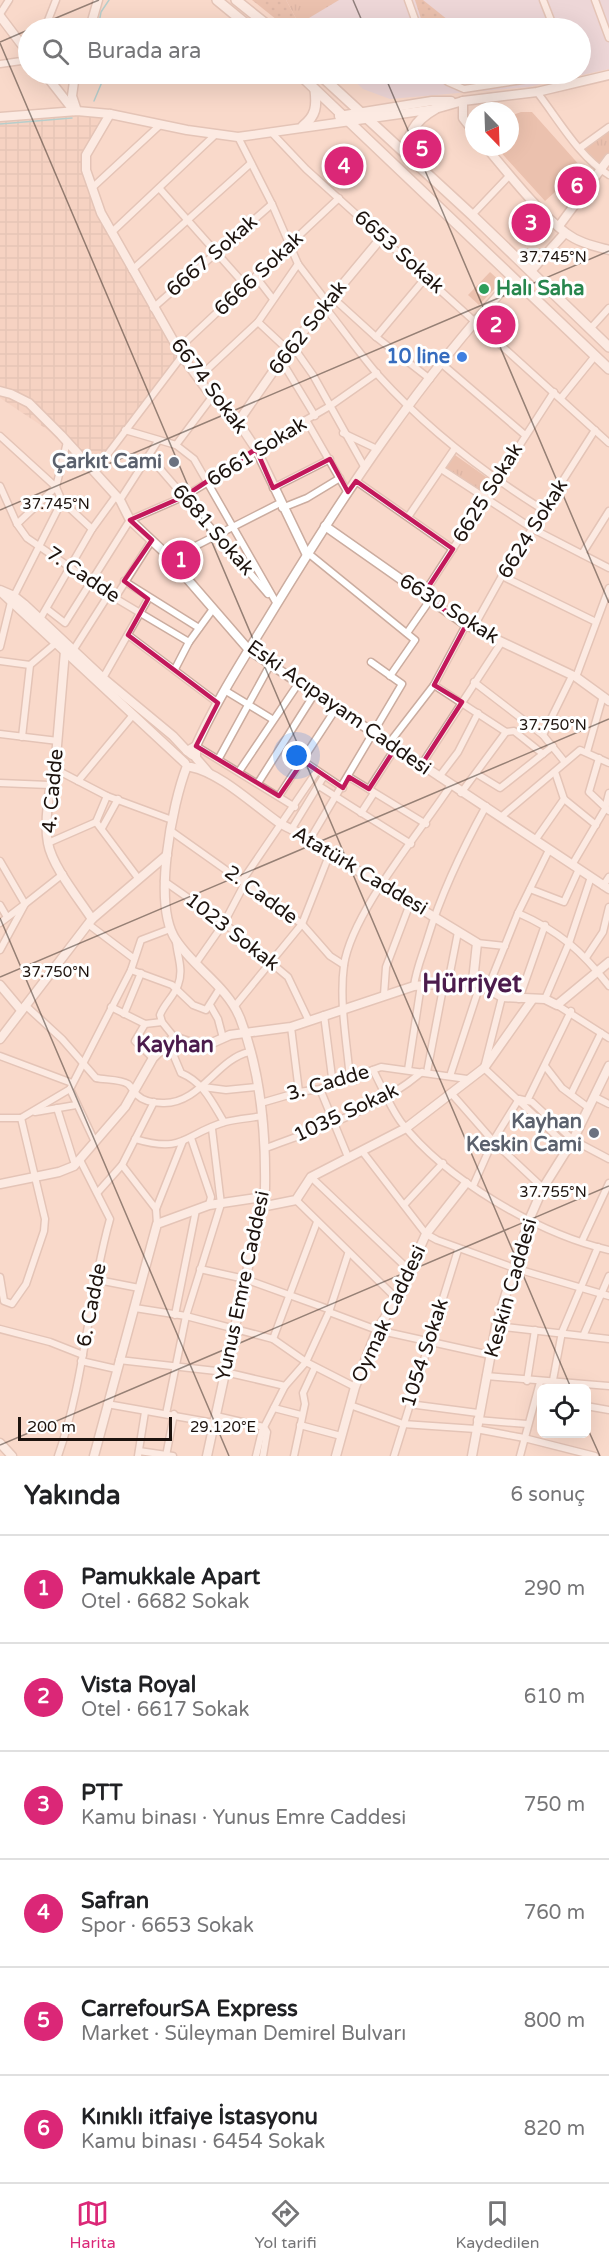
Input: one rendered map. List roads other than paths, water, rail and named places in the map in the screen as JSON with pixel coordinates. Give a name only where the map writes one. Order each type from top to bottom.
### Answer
[{"type":"main road","points":[[217,0],[238,18]]},
{"type":"main road","points":[[236,0],[258,18]]},
{"type":"main road","points":[[309,84],[340,117],[609,369]]},
{"type":"main road","points":[[329,84],[472,215],[609,347]]},
{"type":"main road","points":[[303,126],[311,119],[315,110],[315,90]]},
{"type":"main road","points":[[416,165],[408,151],[408,140],[423,118],[435,109]]},
{"type":"street","points":[[9,0],[0,15],[18,39]]},
{"type":"street","points":[[49,18],[56,0]]},
{"type":"street","points":[[93,18],[99,0]]},
{"type":"street","points":[[408,0],[414,18]]},
{"type":"street","points":[[543,0],[550,18]]},
{"type":"street","points":[[595,0],[609,38]]},
{"type":"street","points":[[0,64],[18,61]]},
{"type":"street","points":[[591,79],[609,75]]},
{"type":"street","points":[[53,84],[76,111]]},
{"type":"street","points":[[74,84],[72,96],[76,111]]},
{"type":"street","points":[[452,84],[464,89],[496,84]]},
{"type":"street","points":[[362,115],[432,101],[463,101],[537,92],[571,84]]},
{"type":"street","points":[[537,92],[580,148],[600,169],[609,174]]},
{"type":"street","points":[[0,117],[76,111],[110,114],[160,125],[238,137],[340,117],[435,109],[463,101]]},
{"type":"street","points":[[463,101],[465,121]]},
{"type":"street","name":"6674 Sokak","points":[[110,114],[86,155],[86,170],[101,213],[153,309],[180,352],[198,378],[237,422],[256,449],[281,505],[307,554]]},
{"type":"street","points":[[93,187],[160,125]]},
{"type":"street","points":[[580,148],[609,128]]},
{"type":"street","name":"6653 Sokak","points":[[272,132],[306,169],[476,320],[609,443]]},
{"type":"street","points":[[112,232],[216,134]]},
{"type":"street","points":[[238,137],[272,204],[298,264],[328,302],[376,373],[408,406],[455,447],[497,480],[545,511]]},
{"type":"street","points":[[493,156],[509,176],[562,230],[586,244],[609,250]]},
{"type":"street","points":[[531,271],[562,230],[609,158]]},
{"type":"street","points":[[132,270],[250,164]]},
{"type":"street","points":[[472,215],[509,176]]},
{"type":"street","points":[[160,189],[246,286]]},
{"type":"street","name":"6666 Sokak","points":[[95,471],[180,352],[339,198]]},
{"type":"street","name":"6667 Sokak","points":[[153,309],[272,204]]},
{"type":"street","name":"6662 Sokak","points":[[237,422],[290,348],[382,237]]},
{"type":"street","points":[[198,378],[258,322],[298,264]]},
{"type":"street","points":[[376,337],[427,276]]},
{"type":"street","points":[[256,278],[273,299]]},
{"type":"street","points":[[192,755],[218,703],[325,526],[408,406],[476,320],[513,279]]},
{"type":"street","points":[[328,302],[430,379]]},
{"type":"street","points":[[590,329],[609,308]]},
{"type":"street","points":[[258,322],[290,348],[330,406],[343,433],[365,468]]},
{"type":"street","points":[[561,398],[595,356]]},
{"type":"street","points":[[281,360],[315,416]]},
{"type":"street","points":[[442,364],[525,435]]},
{"type":"street","name":"6661 Sokak","points":[[130,519],[208,483],[250,457],[256,449],[315,416],[376,373]]},
{"type":"street","name":"Eski Acıpayam Caddesi","points":[[0,392],[28,403],[95,471],[118,498],[130,519],[170,559],[249,650],[422,764],[461,793],[502,816],[606,888]]},
{"type":"street","name":"6625 Sokak","points":[[407,633],[453,549],[554,392]]},
{"type":"street","points":[[176,446],[213,397]]},
{"type":"street","points":[[306,420],[348,493]]},
{"type":"street","points":[[125,430],[176,446],[194,459],[234,525],[277,604]]},
{"type":"street","name":"6624 Sokak","points":[[361,813],[393,745],[434,685],[595,430]]},
{"type":"street","points":[[343,433],[378,449]]},
{"type":"street","points":[[0,436],[56,487],[62,501],[92,529]]},
{"type":"street","points":[[40,619],[92,529],[118,498],[158,441]]},
{"type":"street","points":[[17,524],[56,487],[67,442]]},
{"type":"street","points":[[408,517],[455,447]]},
{"type":"street","name":"6681 Sokak","points":[[148,456],[277,604]]},
{"type":"street","points":[[273,488],[330,459]]},
{"type":"street","points":[[441,469],[533,529],[609,568]]},
{"type":"street","points":[[170,559],[234,525],[281,505],[307,498],[340,478]]},
{"type":"street","points":[[356,481],[453,549]]},
{"type":"street","name":"7. Cadde","points":[[0,486],[17,524],[27,538],[112,596],[189,642]]},
{"type":"street","points":[[0,647],[12,599],[62,501]]},
{"type":"street","points":[[582,554],[608,515]]},
{"type":"street","points":[[47,609],[65,623],[130,519]]},
{"type":"street","name":"6630 Sokak","points":[[325,526],[426,598],[470,626],[501,643],[574,676],[606,699]]},
{"type":"street","points":[[70,650],[124,582],[152,540]]},
{"type":"street","points":[[307,554],[416,640],[390,676]]},
{"type":"street","points":[[502,576],[596,622]]},
{"type":"street","points":[[124,582],[199,627]]},
{"type":"street","points":[[543,735],[574,676],[609,588]]},
{"type":"street","points":[[0,591],[40,619],[133,715],[188,766],[211,776]]},
{"type":"street","points":[[103,678],[148,598]]},
{"type":"street","points":[[12,599],[56,643],[70,650],[173,736],[211,776]]},
{"type":"street","points":[[175,669],[189,642],[213,609]]},
{"type":"street","points":[[129,635],[218,703]]},
{"type":"street","points":[[22,736],[30,665],[56,643]]},
{"type":"street","points":[[422,764],[501,643]]},
{"type":"street","name":"4. Cadde","points":[[70,650],[55,769],[49,785],[48,843],[90,922]]},
{"type":"street","points":[[0,661],[30,665]]},
{"type":"street","points":[[309,841],[343,788],[373,731],[402,684],[371,662]]},
{"type":"street","points":[[219,758],[270,665]]},
{"type":"street","points":[[474,682],[543,735],[564,761]]},
{"type":"street","points":[[240,770],[272,719],[298,684]]},
{"type":"street","points":[[434,685],[506,732],[513,731],[543,754]]},
{"type":"street","points":[[226,691],[272,719]]},
{"type":"street","points":[[258,783],[315,693]]},
{"type":"street","points":[[587,752],[606,699]]},
{"type":"street","points":[[279,796],[337,707]]},
{"type":"street","points":[[439,777],[458,752],[478,713]]},
{"type":"street","points":[[78,781],[133,715]]},
{"type":"street","points":[[461,793],[506,732]]},
{"type":"street","points":[[0,734],[58,741]]},
{"type":"street","points":[[196,746],[240,770],[295,807]]},
{"type":"street","points":[[477,774],[500,789],[553,746]]},
{"type":"street","points":[[502,816],[555,772],[564,761],[580,750],[609,763]]},
{"type":"street","name":"Yunus Emre Caddesi","points":[[192,755],[196,764],[188,766],[172,820],[167,855],[164,880],[170,929],[176,940],[220,988],[234,1007],[244,1034],[261,1102],[266,1148],[263,1197],[207,1456]]},
{"type":"street","points":[[599,758],[589,792],[607,810]]},
{"type":"street","points":[[303,761],[343,788]]},
{"type":"street","points":[[55,769],[107,796],[172,820]]},
{"type":"street","points":[[196,963],[224,923],[244,882],[317,771]]},
{"type":"street","points":[[555,772],[564,799],[596,825]]},
{"type":"street","name":"Atatürk Caddesi","points":[[211,776],[281,824],[291,830],[300,831],[309,841],[477,943]]},
{"type":"street","points":[[291,830],[324,776]]},
{"type":"street","points":[[349,777],[426,824]]},
{"type":"street","points":[[0,783],[49,785]]},
{"type":"street","points":[[350,1079],[344,1009],[344,965],[354,936],[382,884],[451,785]]},
{"type":"street","points":[[319,786],[411,844]]},
{"type":"street","points":[[530,889],[564,902],[575,867],[596,825],[607,810],[609,793]]},
{"type":"street","points":[[48,843],[96,822],[107,796]]},
{"type":"street","points":[[102,828],[118,799]]},
{"type":"street","points":[[536,839],[564,799]]},
{"type":"street","points":[[408,1070],[418,986],[416,972],[434,915],[462,850],[486,806]]},
{"type":"street","points":[[96,822],[138,878]]},
{"type":"street","name":"2. Cadde","points":[[171,831],[302,924],[330,956],[344,965]]},
{"type":"street","points":[[450,1076],[480,986],[505,946],[518,913],[549,850]]},
{"type":"street","points":[[234,1007],[302,924],[330,853]]},
{"type":"street","points":[[0,1039],[90,922],[167,855]]},
{"type":"street","points":[[0,861],[25,904]]},
{"type":"street","points":[[0,923],[63,874]]},
{"type":"street","points":[[606,888],[609,877]]},
{"type":"street","points":[[545,999],[569,943],[591,878]]},
{"type":"street","name":"1023 Sokak","points":[[164,880],[224,923],[288,977],[309,1021]]},
{"type":"street","points":[[384,995],[386,967],[411,901]]},
{"type":"street","points":[[0,950],[25,904]]},
{"type":"street","points":[[0,905],[7,917]]},
{"type":"street","points":[[587,956],[603,932],[609,907]]},
{"type":"street","points":[[518,913],[545,925],[587,956],[609,986]]},
{"type":"street","points":[[90,922],[133,958]]},
{"type":"street","points":[[519,999],[545,925]]},
{"type":"street","points":[[0,1118],[21,1118],[71,1086],[131,970],[133,958],[141,940],[170,929]]},
{"type":"street","points":[[425,1072],[458,933]]},
{"type":"street","points":[[176,940],[176,954],[181,963],[175,990],[160,1015],[162,1022],[174,1037],[203,1047],[223,1038],[291,1027],[384,995],[418,986],[446,983],[480,986],[502,997],[545,999],[571,1011],[609,1038]]},
{"type":"street","points":[[480,986],[477,943],[505,946]]},
{"type":"street","points":[[557,1005],[609,962]]},
{"type":"street","points":[[131,970],[172,985],[193,1005],[206,1010],[220,988]]},
{"type":"street","points":[[124,1014],[141,973]]},
{"type":"street","points":[[0,985],[23,1008],[62,1039],[96,1078],[130,1085],[138,1097],[154,1102],[165,1103],[183,1098],[202,1087],[239,1054],[249,1052]]},
{"type":"street","points":[[484,1068],[502,997]]},
{"type":"street","points":[[261,1207],[296,1200],[311,1177],[406,1128],[484,1068],[509,1036],[532,1000]]},
{"type":"street","points":[[210,1005],[218,1019],[223,1038]]},
{"type":"street","points":[[111,1007],[145,1024],[162,1022]]},
{"type":"street","points":[[527,1101],[571,1011]]},
{"type":"street","points":[[324,1015],[333,1085]]},
{"type":"street","points":[[145,1024],[135,1041],[153,1058]]},
{"type":"street","points":[[291,1027],[299,1092]]},
{"type":"street","points":[[571,1094],[602,1033]]},
{"type":"street","points":[[0,1184],[35,1177],[78,1162],[134,1092],[162,1046],[174,1037]]},
{"type":"street","points":[[162,1046],[173,1054],[181,1073],[196,1079],[224,1122]]},
{"type":"street","points":[[0,1056],[71,1086]]},
{"type":"street","points":[[545,1066],[571,1094],[589,1108]]},
{"type":"street","name":"Keskin Caddesi","points":[[472,1456],[496,1326],[530,1220],[543,1188],[570,1144],[609,1066]]},
{"type":"street","name":"3. Cadde","points":[[261,1102],[320,1089],[381,1067],[467,1079]]},
{"type":"street","points":[[484,1068],[519,1099],[526,1111],[570,1144],[609,1158]]},
{"type":"street","points":[[373,1070],[406,1128],[469,1184],[530,1220],[609,1250]]},
{"type":"street","name":"1035 Sokak","points":[[266,1148],[333,1124],[388,1097],[425,1072]]},
{"type":"street","points":[[71,1086],[76,1105],[95,1142]]},
{"type":"street","points":[[202,1087],[226,1090],[257,1087]]},
{"type":"street","points":[[320,1089],[348,1157]]},
{"type":"street","points":[[451,1093],[493,1141],[543,1188]]},
{"type":"street","points":[[595,1097],[609,1104]]},
{"type":"street","points":[[519,1099],[532,1102],[570,1144]]},
{"type":"street","points":[[469,1184],[519,1099]]},
{"type":"street","points":[[98,1192],[122,1165],[154,1102]]},
{"type":"street","points":[[30,1113],[76,1105]]},
{"type":"street","name":"6. Cadde","points":[[57,1108],[78,1162],[98,1192],[110,1219],[77,1390],[58,1456]]},
{"type":"street","points":[[135,1139],[160,1146],[183,1141],[224,1122],[263,1116]]},
{"type":"street","points":[[0,1277],[4,1300],[12,1304],[26,1284],[44,1231],[45,1219],[21,1118]]},
{"type":"street","points":[[166,1414],[186,1317],[220,1204],[212,1129]]},
{"type":"street","points":[[191,1138],[211,1197],[209,1205]]},
{"type":"street","points":[[94,1456],[157,1224],[156,1209],[183,1141]]},
{"type":"street","points":[[362,1151],[426,1234],[458,1250],[605,1295]]},
{"type":"street","points":[[404,1205],[443,1163]]},
{"type":"street","points":[[122,1165],[156,1209]]},
{"type":"street","points":[[311,1177],[408,1270]]},
{"type":"street","points":[[582,1241],[606,1199],[609,1183]]},
{"type":"street","name":"Oymak Caddesi","points":[[336,1456],[355,1387],[377,1330],[397,1299],[426,1234],[469,1184]]},
{"type":"street","points":[[157,1224],[209,1205],[263,1197]]},
{"type":"street","points":[[296,1200],[348,1254],[397,1299]]},
{"type":"street","points":[[175,1315],[196,1209]]},
{"type":"street","points":[[273,1339],[317,1222]]},
{"type":"street","points":[[553,1380],[562,1332],[598,1247]]},
{"type":"street","name":"1054 Sokak","points":[[394,1456],[458,1250]]},
{"type":"street","points":[[256,1456],[264,1426],[273,1408],[285,1386],[306,1362],[329,1311],[348,1254]]},
{"type":"street","points":[[200,1269],[245,1279],[377,1330],[490,1355]]},
{"type":"street","points":[[584,1334],[605,1295],[609,1276]]},
{"type":"street","points":[[98,1280],[139,1288]]},
{"type":"street","points":[[135,1308],[235,1328],[273,1339],[306,1362],[355,1387]]},
{"type":"street","points":[[496,1326],[584,1334],[609,1339]]},
{"type":"street","points":[[0,1329],[50,1342],[82,1358],[118,1364],[225,1372],[285,1386]]},
{"type":"street","points":[[527,1381],[535,1330]]},
{"type":"street","points":[[294,1456],[305,1404],[303,1393],[315,1367]]},
{"type":"street","points":[[486,1376],[609,1386]]},
{"type":"street","points":[[520,1456],[527,1425],[537,1400]]},
{"type":"street","points":[[107,1404],[146,1412],[264,1426]]},
{"type":"street","points":[[409,1404],[527,1425]]},
{"type":"street","points":[[350,1405],[403,1425],[476,1429],[524,1438],[595,1456]]},
{"type":"street","points":[[591,1407],[609,1410]]},
{"type":"street","points":[[273,1408],[301,1415]]},
{"type":"street","points":[[146,1412],[138,1454],[173,1456]]},
{"type":"street","points":[[167,1456],[174,1414]]},
{"type":"street","points":[[300,1425],[341,1436]]},
{"type":"street","points":[[263,1456],[267,1432],[264,1426]]},
{"type":"street","points":[[0,1443],[12,1456]]},
{"type":"waterway","points":[[100,18],[109,0]]},
{"type":"waterway","points":[[94,101],[101,84]]},
{"type":"waterway","points":[[0,124],[72,118]]},
{"type":"place","name":"CarrefourSA Express","points":[[422,149]]},
{"type":"place","name":"Safran","points":[[344,166]]},
{"type":"place","name":"Kınıklı itfaiye İstasyonu","points":[[577,186]]},
{"type":"place","name":"PTT","points":[[531,223]]},
{"type":"place","name":"Halı Saha","points":[[484,289]]},
{"type":"place","name":"Vista Royal","points":[[496,325]]},
{"type":"place","name":"10 line","points":[[462,357]]},
{"type":"place","name":"Çarkıt Cami","points":[[174,462]]},
{"type":"place","name":"Pamukkale Apart","points":[[181,560]]},
{"type":"place","name":"Kayhan Keskin Cami","points":[[594,1133]]},
{"type":"district","name":"Hürriyet","points":[[472,983]]},
{"type":"district","name":"Kayhan","points":[[175,1045]]}]
